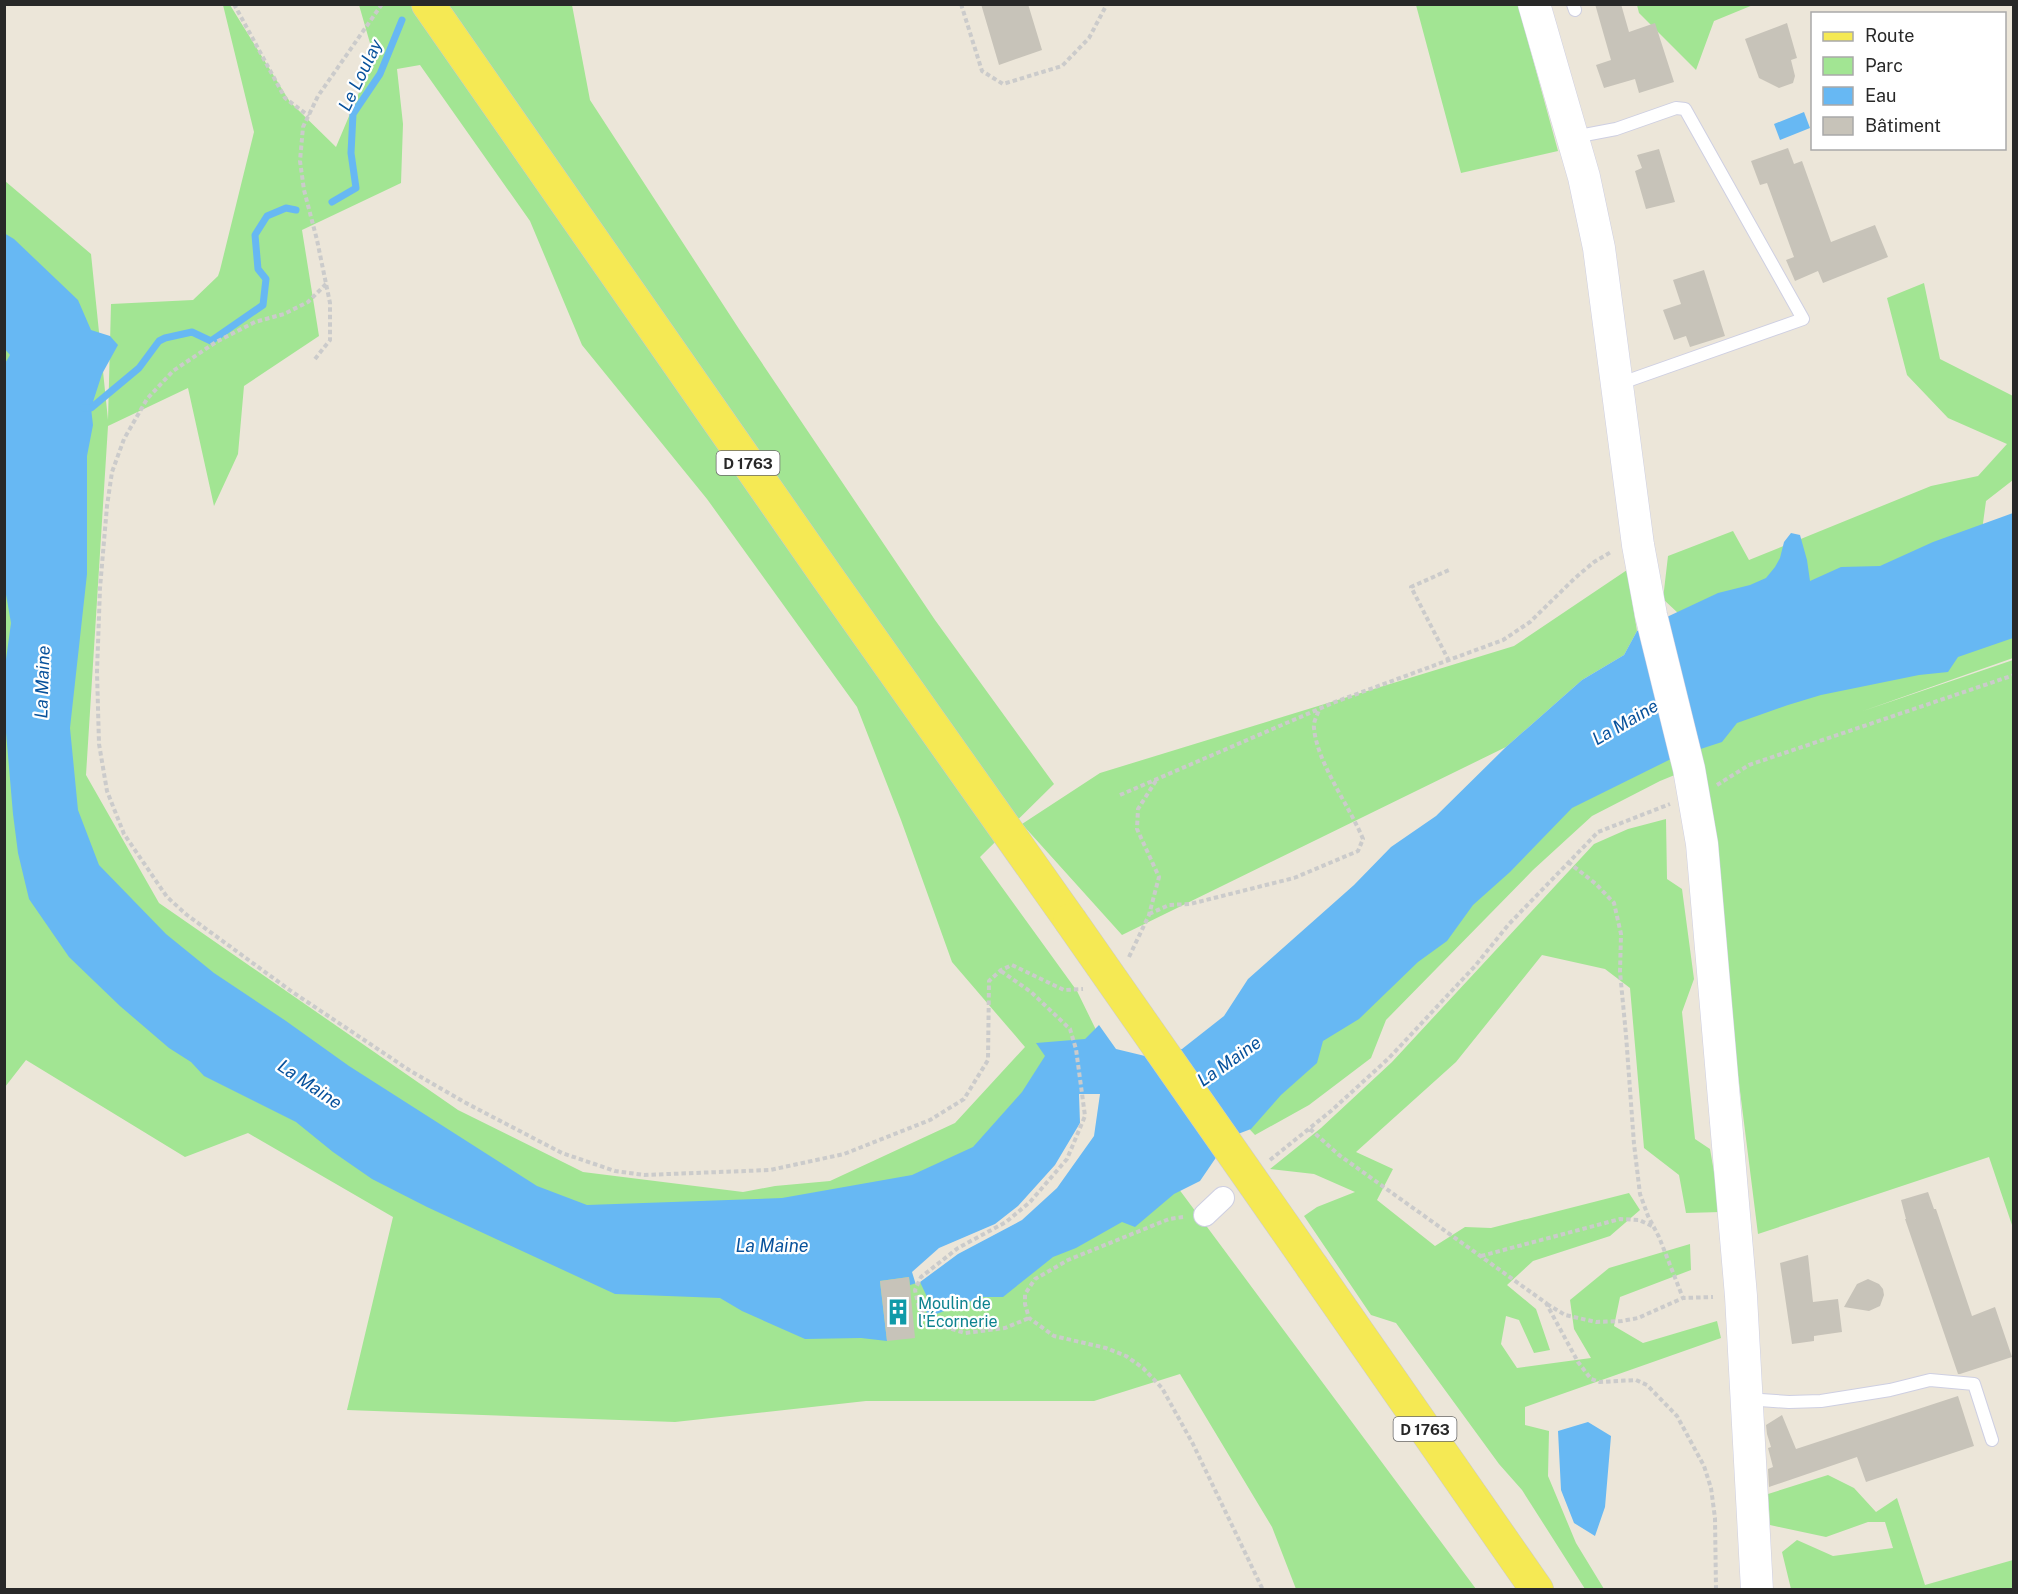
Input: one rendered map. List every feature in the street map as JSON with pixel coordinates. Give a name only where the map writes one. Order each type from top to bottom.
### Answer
[{"type":"main road","name":"D 1763","points":[[428,4],[1537,1590]]},
{"type":"street","points":[[1534,4],[1584,177],[1599,248],[1638,545],[1651,615],[1692,784],[1702,844],[1741,1296],[1757,1590]]},
{"type":"street","points":[[1205,1215],[1223,1198]]},
{"type":"lane","points":[[1572,138],[1616,129],[1676,108],[1685,109],[1803,319],[1617,383]]},
{"type":"lane","points":[[1746,1399],[1789,1402],[1821,1401],[1890,1390],[1930,1380],[1974,1384],[1992,1440]]},
{"type":"path","points":[[234,4],[285,98],[309,116]]},
{"type":"path","points":[[315,359],[330,340],[330,303],[304,190],[300,162],[303,127],[318,96],[382,4]]},
{"type":"path","points":[[961,4],[982,70],[1003,84],[1062,66],[1089,38],[1107,4]]},
{"type":"path","points":[[326,284],[308,302],[284,314],[255,322],[216,342],[172,371],[147,399],[124,439],[112,472],[100,588],[97,672],[99,744],[106,791],[124,834],[167,897],[187,915],[291,991],[418,1076],[562,1153],[615,1171],[644,1175],[770,1170],[844,1154],[930,1120],[964,1099],[988,1060],[989,981],[1000,970],[1012,965],[1064,990],[1087,988]]},
{"type":"path","points":[[1120,795],[1335,702],[1503,640],[1530,622],[1594,562],[1612,551],[1638,545]]},
{"type":"path","points":[[1449,570],[1411,587],[1449,660]]},
{"type":"path","points":[[1692,784],[2013,675]]},
{"type":"path","points":[[1149,915],[1168,905],[1190,904],[1294,878],[1358,851],[1363,839],[1318,751],[1313,725],[1319,710]]},
{"type":"path","points":[[1121,965],[1129,957],[1149,915],[1159,878],[1137,829],[1138,809],[1157,779]]},
{"type":"path","points":[[1664,806],[1598,832],[1509,924],[1475,966],[1389,1058],[1310,1129],[1339,1155],[1565,1315],[1596,1322],[1622,1321],[1638,1317],[1683,1298],[1741,1296]]},
{"type":"path","points":[[1568,862],[1596,884],[1614,903],[1621,934],[1620,972],[1640,1194],[1664,1247],[1683,1298]]},
{"type":"path","points":[[1000,970],[1031,992],[1070,1029],[1076,1049],[1085,1116],[1067,1159],[1030,1202],[1006,1222],[958,1248],[921,1277],[915,1290],[919,1308],[935,1324],[964,1333],[1005,1328],[1029,1318]]},
{"type":"path","points":[[1205,1215],[1169,1219],[1068,1260],[1035,1279],[1025,1294],[1025,1304],[1029,1318],[1054,1336],[1106,1348],[1126,1356],[1143,1368],[1162,1388],[1198,1454],[1263,1590]]},
{"type":"path","points":[[1481,1256],[1620,1218],[1639,1220],[1653,1226]]},
{"type":"path","points":[[1546,1303],[1578,1362],[1591,1379],[1600,1382],[1636,1380],[1647,1385],[1677,1416],[1704,1466],[1711,1488],[1715,1518],[1716,1590]]},
{"type":"green space","points":[[223,5],[230,5],[290,102],[336,147],[374,57],[359,5],[572,5],[590,100],[739,329],[935,620],[1054,784],[980,857],[1077,991],[1164,1169],[1476,1589],[1296,1589],[1272,1527],[1180,1374],[1094,1401],[866,1401],[675,1422],[347,1410],[393,1217],[248,1133],[185,1157],[26,1060],[5,1087],[5,181],[91,254],[108,420],[111,304],[193,300],[218,276],[254,132]],"holes":[[[420,65],[530,221],[582,345],[707,499],[857,707],[952,962],[1025,1047],[955,1123],[830,1181],[775,1186],[743,1192],[583,1172],[458,1110],[159,903],[86,775],[108,426],[188,388],[214,506],[238,454],[244,386],[319,336],[302,230],[401,183],[403,124],[397,69]]]},
{"type":"green space","points":[[1416,5],[1518,5],[1558,151],[1461,173]]},
{"type":"green space","points":[[1637,5],[1753,5],[1714,21],[1696,70],[1639,13]]},
{"type":"green space","points":[[1924,283],[1940,359],[2013,396],[2013,480],[1986,501],[1981,538],[1709,642],[1663,599],[1668,556],[1733,531],[1749,560],[1931,486],[1978,476],[2007,444],[1948,418],[1907,375],[1887,298]]},
{"type":"green space","points":[[1627,570],[1637,631],[1624,655],[1582,680],[1506,747],[1122,935],[1022,824],[1100,773],[1514,646]]},
{"type":"green space","points":[[2013,624],[2013,658],[1863,711],[2013,660],[2013,1228],[1989,1157],[1758,1234],[1699,765],[1660,781],[1592,816],[1533,870],[1386,1020],[1371,1058],[1309,1105],[1255,1135],[1240,1119],[1549,816],[1714,721]]},
{"type":"green space","points":[[1666,819],[1667,879],[1682,889],[1694,979],[1682,1012],[1695,1139],[1710,1149],[1721,1212],[1686,1213],[1679,1175],[1644,1148],[1630,988],[1605,969],[1542,955],[1456,1062],[1356,1152],[1393,1169],[1377,1200],[1435,1246],[1465,1227],[1491,1228],[1629,1193],[1640,1210],[1610,1236],[1533,1261],[1507,1285],[1536,1309],[1550,1350],[1534,1353],[1519,1320],[1506,1316],[1501,1344],[1517,1368],[1591,1358],[1574,1329],[1570,1300],[1609,1268],[1690,1244],[1691,1270],[1620,1297],[1614,1326],[1643,1343],[1717,1321],[1721,1338],[1525,1407],[1525,1425],[1549,1431],[1548,1476],[1576,1543],[1604,1589],[1585,1589],[1522,1490],[1499,1464],[1396,1323],[1371,1315],[1304,1216],[1317,1207],[1355,1192],[1314,1174],[1270,1169],[1321,1128],[1392,1062],[1594,844],[1628,829]]},
{"type":"green space","points":[[1828,1475],[1854,1488],[1876,1512],[1897,1498],[1925,1585],[2013,1560],[2013,1589],[1791,1589],[1782,1552],[1797,1540],[1833,1556],[1893,1548],[1885,1522],[1868,1522],[1826,1537],[1770,1525],[1768,1494]]},
{"type":"water","points":[[1804,112],[1810,128],[1780,140],[1774,124]]},
{"type":"water","name":"La Maine","points":[[4,233],[14,239],[78,300],[91,330],[110,336],[118,345],[102,374],[91,408],[93,425],[87,456],[87,574],[70,728],[78,810],[99,865],[166,934],[214,973],[349,1066],[537,1186],[587,1205],[782,1198],[912,1175],[973,1147],[1022,1092],[1045,1056],[1036,1043],[1085,1039],[1099,1025],[1116,1049],[1145,1056],[1182,1049],[1224,1016],[1248,979],[1354,885],[1391,847],[1436,816],[1506,747],[1582,680],[1624,655],[1637,631],[1718,593],[1750,585],[1766,578],[1780,558],[1784,542],[1791,533],[1800,535],[1810,581],[1841,567],[1880,566],[1933,542],[2013,513],[2013,638],[1958,657],[1948,672],[1919,675],[1821,695],[1737,723],[1722,742],[1673,758],[1572,808],[1510,872],[1473,905],[1447,941],[1418,962],[1359,1019],[1323,1041],[1317,1063],[1281,1095],[1251,1129],[1230,1137],[1200,1181],[1174,1194],[1135,1227],[1122,1222],[1076,1248],[1053,1257],[1003,1297],[982,1297],[931,1316],[924,1306],[928,1299],[920,1282],[910,1285],[909,1277],[880,1281],[887,1341],[861,1338],[805,1339],[742,1311],[720,1298],[615,1294],[372,1179],[333,1152],[296,1122],[204,1076],[191,1062],[169,1048],[120,1006],[69,957],[29,899],[18,853],[13,814],[4,709],[4,674],[11,623],[4,583],[4,365],[10,355],[4,348]]},
{"type":"water","points":[[1588,1422],[1611,1436],[1605,1507],[1595,1536],[1574,1523],[1561,1490],[1558,1431]]},
{"type":"pier","points":[[1079,1094],[1100,1094],[1094,1136],[1057,1188],[1022,1220],[958,1254],[916,1285],[912,1272],[939,1248],[995,1224],[1018,1206],[1055,1165],[1080,1123]]},
{"type":"building","points":[[981,4],[1028,4],[1042,50],[999,65]]},
{"type":"building","points":[[1595,4],[1621,4],[1629,32],[1655,23],[1674,82],[1639,93],[1635,79],[1604,88],[1596,65],[1611,60]]},
{"type":"building","points":[[1787,23],[1797,58],[1791,60],[1795,76],[1793,83],[1779,88],[1759,78],[1745,39]]},
{"type":"building","points":[[1788,148],[1794,164],[1802,161],[1831,242],[1875,225],[1888,257],[1823,283],[1818,271],[1795,281],[1786,260],[1794,257],[1767,183],[1760,185],[1751,161]]},
{"type":"building","points":[[1659,149],[1675,202],[1646,209],[1635,171],[1642,168],[1637,155]]},
{"type":"building","points":[[1704,270],[1725,336],[1690,347],[1686,336],[1674,340],[1663,310],[1681,304],[1673,280]]},
{"type":"building","points":[[1928,1192],[1934,1209],[1936,1209],[1972,1316],[1995,1307],[2012,1357],[1958,1374],[1905,1219],[1901,1200]]},
{"type":"building","points":[[1808,1255],[1813,1302],[1838,1299],[1842,1332],[1814,1336],[1814,1341],[1792,1344],[1780,1263]]},
{"type":"building","name":"Moulin de l'Écornerie","points":[[909,1277],[915,1338],[887,1341],[880,1281]]},
{"type":"building","points":[[1868,1279],[1879,1284],[1883,1289],[1884,1295],[1880,1306],[1869,1311],[1844,1307],[1857,1284]]},
{"type":"building","points":[[1958,1396],[1974,1446],[1866,1482],[1857,1457],[1769,1487],[1768,1469],[1773,1467],[1768,1448],[1771,1447],[1766,1425],[1782,1415],[1796,1449]]},
{"type":"waterway","name":"Le Loulay","points":[[332,202],[356,188],[351,153],[353,114],[380,74],[402,20]]},
{"type":"waterway","name":"Le Loulay","points":[[84,408],[91,408],[139,368],[159,341],[192,332],[211,341],[263,305],[266,279],[258,269],[255,235],[267,216],[286,208],[296,210]]},
{"type":"place","name":"Moulin de l'Écornerie","points":[[898,1312]]}]
